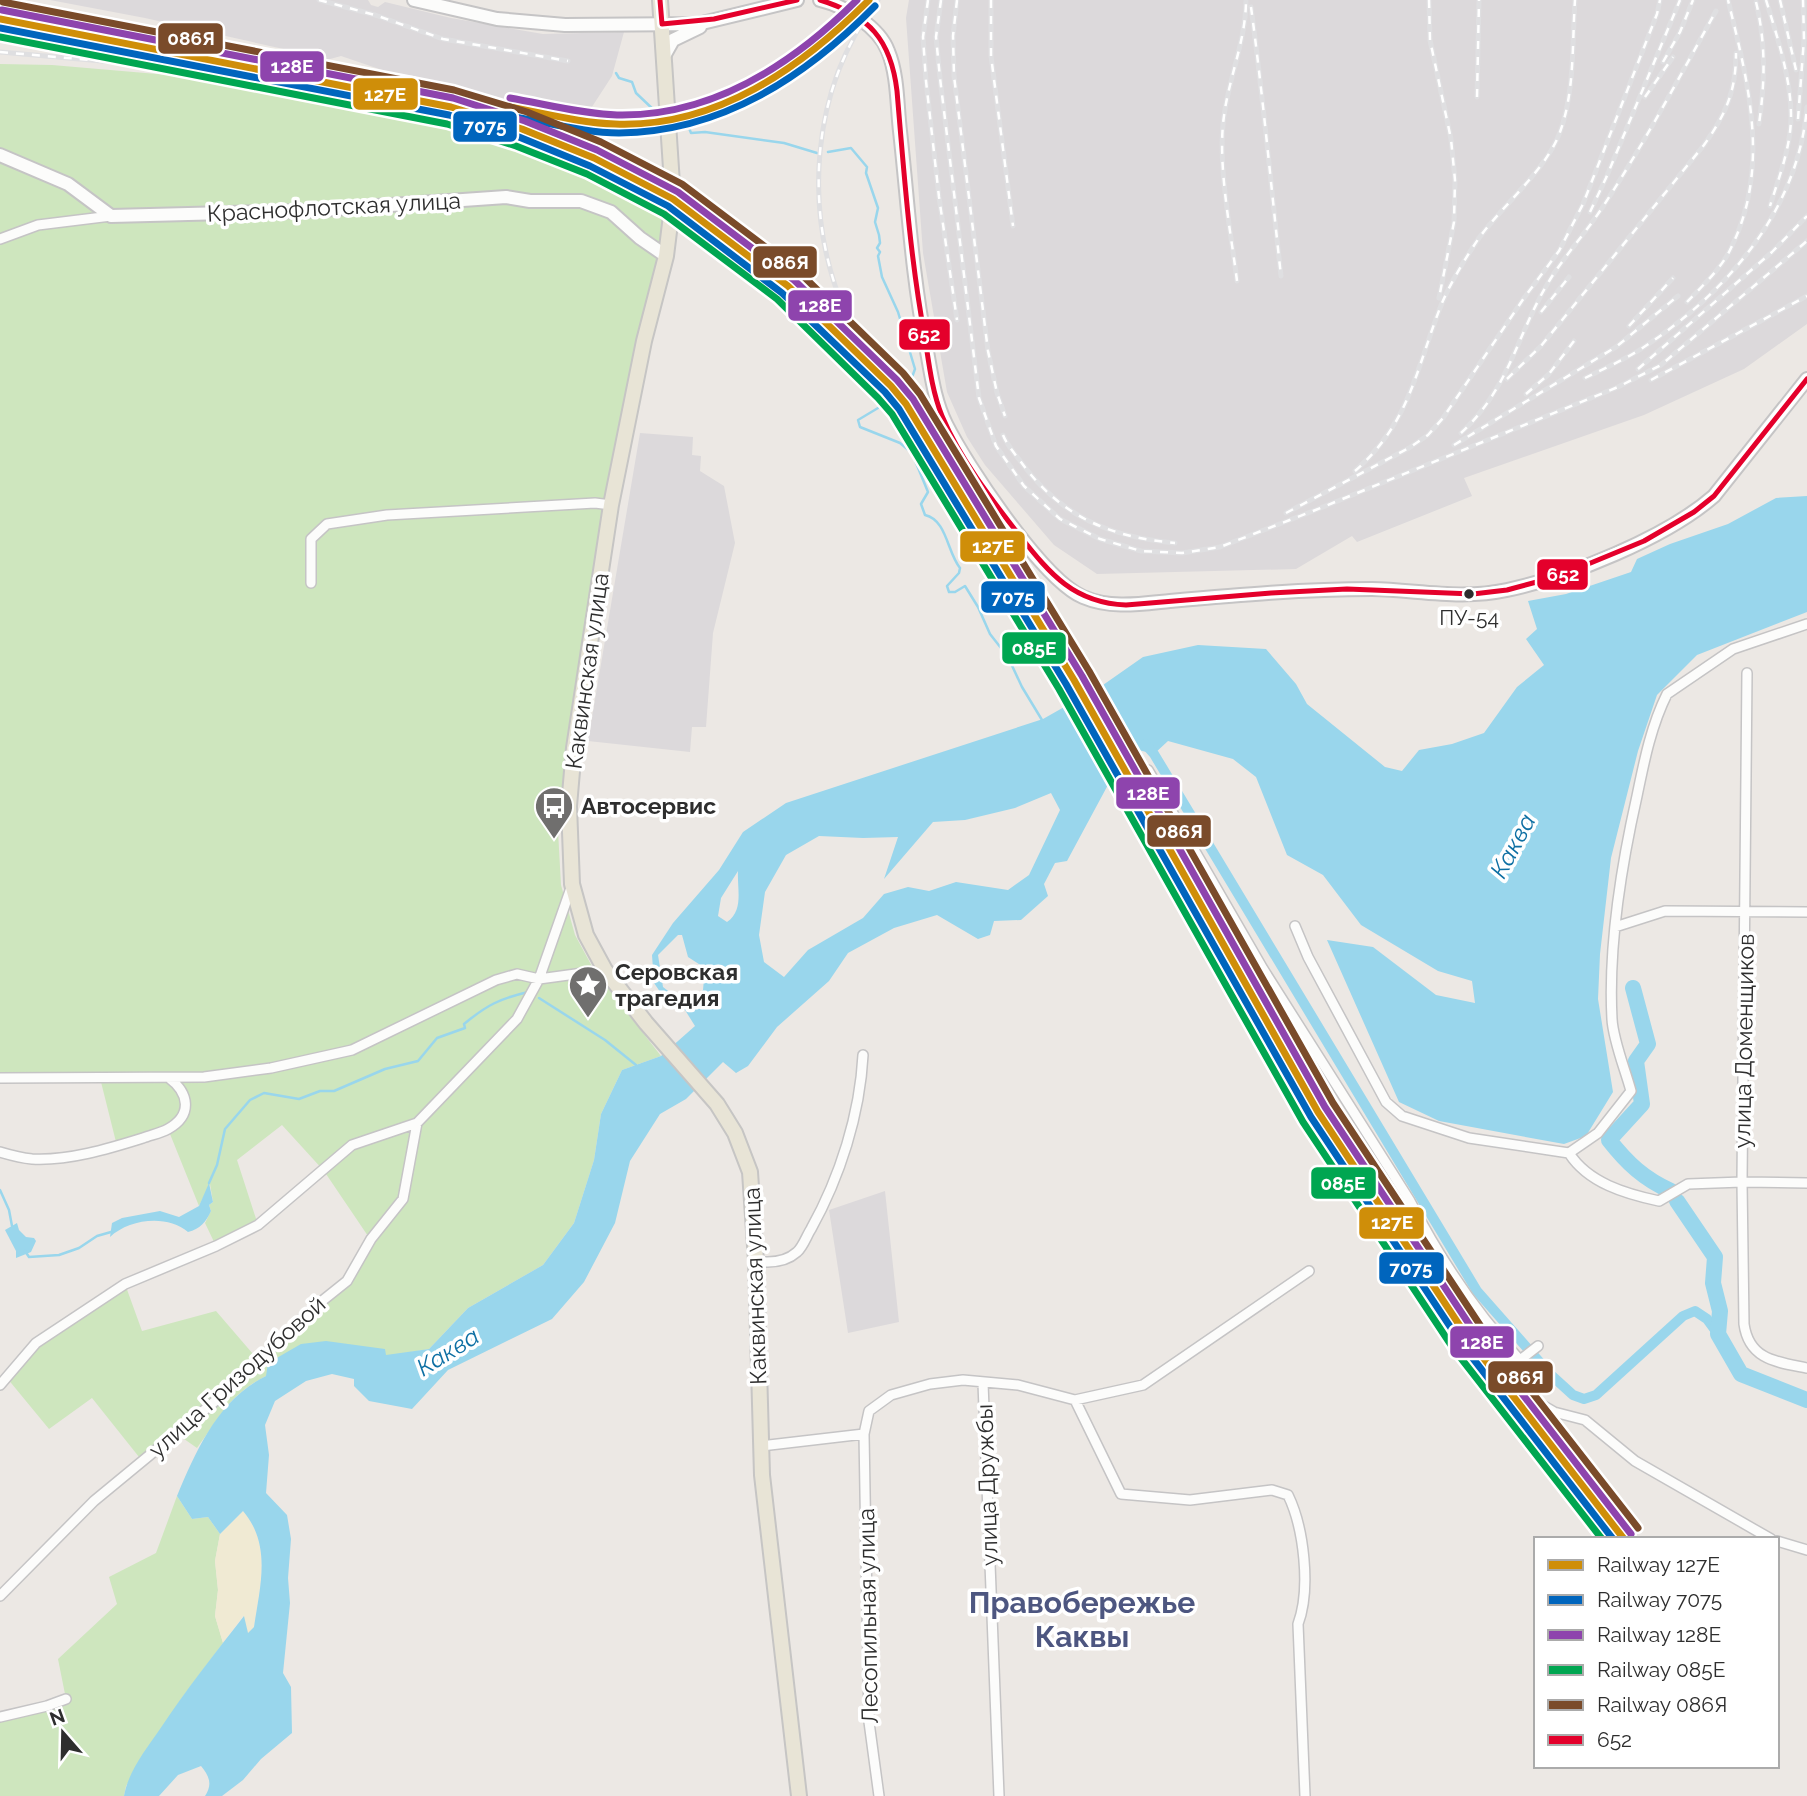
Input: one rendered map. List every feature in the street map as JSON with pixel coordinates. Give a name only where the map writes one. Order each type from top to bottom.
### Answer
[{"type":"main road","points":[[414,0],[497,19],[538,24],[713,22]]},
{"type":"main road","name":"Каквинская улица","points":[[660,0],[673,199],[666,256],[643,341],[611,505],[574,748],[569,818],[572,884],[586,935],[605,970],[646,1023],[717,1104],[735,1133],[750,1172],[756,1262],[761,1446],[799,1796]]},
{"type":"main road","points":[[664,56],[673,40],[713,22],[797,0]]},
{"type":"main road","points":[[820,0],[839,7],[862,21],[878,35],[888,51],[900,135],[916,297],[934,390],[945,422],[995,501],[1044,566],[1069,590],[1088,599],[1109,605],[1127,605],[1237,595],[1372,589],[1467,596],[1510,590],[1542,581],[1595,562],[1649,538],[1696,512],[1714,496],[1807,379]]},
{"type":"main road","points":[[0,155],[68,184],[111,216]]},
{"type":"main road","name":"Краснофлотская улица","points":[[111,216],[305,211],[506,197],[530,201],[581,201],[611,212],[640,238],[666,256]]},
{"type":"street","points":[[0,239],[38,225],[111,216]]},
{"type":"street","points":[[311,583],[311,539],[327,524],[387,515],[594,503],[611,505]]},
{"type":"street","points":[[1296,926],[1308,957],[1386,1102],[1402,1116],[1469,1138],[1569,1153],[1598,1133],[1631,1091],[1612,1021],[1615,928],[1625,853],[1644,761],[1661,706],[1667,694],[1732,649],[1807,624]]},
{"type":"street","name":"улица Доменщиков","points":[[1746,673],[1742,1182],[1744,1324],[1746,1338],[1767,1360],[1807,1368]]},
{"type":"street","points":[[1148,770],[1264,969],[1410,1201],[1431,1241],[1489,1327],[1520,1360],[1520,1380],[1535,1401],[1554,1412],[1585,1420],[1635,1461],[1768,1537]]},
{"type":"street","points":[[2,1378],[36,1343],[125,1284],[216,1246],[258,1225],[352,1145],[417,1123],[517,1019],[539,979],[572,884]]},
{"type":"street","points":[[1615,928],[1665,911],[1807,912]]},
{"type":"street","points":[[0,1078],[204,1077],[271,1068],[352,1050],[496,980],[517,974],[539,979],[605,970]]},
{"type":"street","points":[[756,1262],[774,1263],[797,1252],[825,1203],[839,1166],[861,1090],[863,1055]]},
{"type":"street","points":[[0,1152],[31,1159],[68,1156],[117,1146],[168,1129],[182,1118],[186,1102],[181,1087],[169,1078]]},
{"type":"street","name":"улица Гризодубовой","points":[[0,1596],[94,1500],[225,1393],[312,1309],[347,1281],[371,1239],[402,1199],[417,1123]]},
{"type":"street","points":[[1569,1153],[1577,1166],[1598,1180],[1628,1194],[1660,1201],[1688,1184],[1807,1183]]},
{"type":"street","points":[[761,1446],[864,1434],[869,1411],[891,1395],[930,1384],[963,1380],[1018,1385],[1075,1400],[1143,1385],[1309,1271]]},
{"type":"street","points":[[1520,1360],[1538,1346]]},
{"type":"street","name":"улица Дружбы","points":[[983,1383],[999,1796]]},
{"type":"street","points":[[1075,1400],[1121,1494],[1190,1500],[1272,1490],[1288,1495],[1294,1508],[1306,1573],[1304,1607],[1298,1624],[1305,1796]]},
{"type":"street","name":"Лесопильная улица","points":[[864,1434],[869,1722],[879,1796]]},
{"type":"street","points":[[1779,1542],[1807,1550]]},
{"type":"street","points":[[0,1717],[66,1699]]},
{"type":"shaded area","points":[[50,0],[368,0],[371,5],[378,7],[385,2],[451,18],[543,34],[624,32],[612,76],[588,113],[435,88],[341,56],[323,61],[288,50],[145,18]]},
{"type":"shaded area","points":[[909,0],[1807,0],[1807,324],[1744,369],[1644,415],[1464,478],[1472,496],[1357,542],[1352,536],[1296,569],[1097,574],[1054,545],[985,465],[967,437],[947,392],[923,253],[906,18]]},
{"type":"shaded area","points":[[640,433],[693,437],[692,455],[701,456],[700,471],[724,486],[735,543],[713,633],[706,727],[692,727],[690,752],[588,741]]},
{"type":"shaded area","points":[[885,1191],[899,1322],[848,1333],[829,1210]]},
{"type":"green space","points":[[0,64],[52,65],[321,88],[387,101],[495,127],[588,161],[660,202],[672,214],[644,341],[569,806],[558,831],[561,885],[575,935],[594,970],[661,1056],[622,1070],[601,1114],[594,1160],[574,1223],[543,1265],[468,1308],[429,1349],[266,1376],[234,1399],[197,1448],[177,1434],[143,1462],[92,1398],[49,1429],[7,1378],[36,1343],[125,1284],[142,1331],[216,1311],[259,1361],[347,1281],[370,1239],[324,1171],[282,1125],[237,1160],[258,1225],[216,1246],[205,1223],[211,1211],[209,1205],[213,1202],[210,1184],[199,1206],[168,1129],[117,1146],[100,1078],[0,1078]]},
{"type":"green space","points":[[177,1496],[192,1519],[208,1517],[220,1534],[215,1561],[218,1590],[215,1616],[223,1643],[181,1699],[126,1786],[124,1796],[0,1796],[0,1717],[66,1699],[58,1659],[117,1604],[109,1577],[156,1553]]},
{"type":"sand","points":[[243,1511],[252,1524],[261,1552],[259,1596],[254,1627],[248,1634],[243,1616],[223,1643],[215,1616],[218,1590],[215,1561],[220,1534]]},
{"type":"water","name":"Каква","points":[[1807,496],[1807,612],[1697,655],[1657,695],[1638,751],[1611,858],[1600,954],[1598,999],[1613,1092],[1586,1136],[1564,1144],[1439,1121],[1399,1102],[1327,940],[1373,947],[1436,995],[1475,1003],[1472,981],[1438,971],[1361,925],[1323,875],[1287,855],[1256,777],[1233,759],[1168,741],[1154,754],[1127,747],[1106,767],[1109,783],[1067,861],[1055,863],[1044,884],[1048,896],[1021,920],[994,921],[990,935],[978,939],[937,915],[894,928],[848,953],[829,981],[777,1027],[748,1066],[736,1073],[723,1062],[686,1099],[660,1114],[630,1161],[615,1223],[584,1282],[552,1319],[448,1370],[412,1409],[369,1401],[354,1386],[354,1379],[332,1374],[306,1381],[275,1401],[265,1425],[269,1455],[266,1493],[287,1515],[291,1539],[288,1578],[290,1603],[283,1673],[291,1687],[292,1733],[261,1759],[243,1780],[222,1796],[205,1796],[209,1780],[201,1766],[178,1775],[159,1796],[124,1796],[129,1778],[144,1753],[180,1700],[244,1616],[248,1633],[254,1627],[262,1566],[258,1538],[252,1524],[243,1511],[220,1534],[208,1517],[192,1519],[177,1496],[211,1427],[235,1398],[266,1376],[268,1363],[301,1344],[326,1341],[385,1349],[386,1355],[429,1349],[468,1308],[543,1265],[574,1223],[594,1160],[601,1114],[622,1070],[661,1056],[695,1026],[685,1010],[667,1002],[654,983],[652,955],[673,923],[719,870],[743,832],[786,803],[1043,719],[1103,685],[1143,657],[1198,645],[1266,649],[1296,684],[1307,704],[1385,767],[1402,771],[1419,750],[1452,744],[1484,733],[1517,687],[1544,665],[1526,639],[1537,629],[1528,601],[1566,594],[1631,572],[1637,559],[1670,544],[1728,524],[1776,498]],"holes":[[[1051,793],[1060,810],[1029,875],[1008,890],[956,882],[929,891],[908,887],[884,894],[863,918],[808,950],[784,977],[764,962],[759,935],[765,892],[786,855],[819,836],[898,837],[884,879],[933,822],[965,820],[1015,808]],[[738,871],[738,906],[727,922],[718,916],[721,898]],[[678,935],[682,935],[688,957],[705,968],[703,990],[685,1004],[663,987],[658,955]]]},
{"type":"water","points":[[209,1183],[213,1202],[209,1205],[211,1211],[205,1222],[196,1229],[188,1232],[170,1223],[148,1221],[127,1226],[110,1237],[112,1223],[122,1218],[160,1211],[179,1217],[199,1206]]},
{"type":"water","points":[[17,1223],[19,1230],[26,1237],[36,1241],[31,1252],[16,1258],[16,1251],[5,1230]]},
{"type":"waterway","points":[[616,73],[619,78],[632,82],[636,93],[656,112]]},
{"type":"waterway","points":[[674,109],[683,108],[685,111]]},
{"type":"waterway","points":[[687,123],[691,133],[705,132],[784,143],[817,153]]},
{"type":"waterway","points":[[828,152],[851,148],[867,167],[866,173],[878,208],[875,222],[879,235],[880,243],[877,248],[880,252],[878,256],[882,277],[898,312],[915,369],[911,380],[888,402],[858,420],[860,427],[900,443],[912,453],[928,492],[921,504],[925,515],[938,523],[960,568],[959,573],[947,586],[949,592],[955,592],[965,586],[990,634],[1008,657],[1042,720]]},
{"type":"waterway","points":[[1145,744],[1154,754],[1477,1291],[1551,1375],[1573,1395],[1584,1399],[1596,1395],[1683,1316],[1695,1311],[1707,1319],[1718,1334]]},
{"type":"waterway","points":[[1633,988],[1648,1044],[1636,1061],[1642,1104],[1609,1140],[1637,1170],[1671,1191]]},
{"type":"waterway","points":[[209,1183],[217,1165],[225,1129],[250,1100],[264,1093],[299,1099],[320,1091],[334,1091],[385,1069],[418,1061],[437,1038],[465,1028],[464,1024],[494,1004],[528,992]]},
{"type":"waterway","points":[[539,998],[605,1040],[636,1065]]},
{"type":"waterway","points":[[0,1190],[9,1210],[12,1226]]},
{"type":"waterway","points":[[1677,1201],[1715,1257],[1713,1283],[1720,1311],[1718,1334],[1741,1374],[1807,1400]]},
{"type":"waterway","points":[[25,1251],[29,1257],[59,1255],[111,1232]]},
{"type":"railway","points":[[319,0],[375,15],[443,39],[568,61]]},
{"type":"railway","points":[[878,0],[855,35],[838,72],[826,112],[820,152],[819,194],[823,235],[832,275],[846,314],[861,342],[891,386]]},
{"type":"railway","points":[[928,0],[923,37],[926,81],[957,320]]},
{"type":"railway","points":[[941,0],[936,37],[979,398],[996,446],[1024,486],[1060,519],[1100,539],[1141,551],[1182,553],[1220,547],[1618,387],[1661,365],[1807,241]]},
{"type":"railway","points":[[957,0],[953,36],[954,76],[988,351],[1005,416]]},
{"type":"railway","points":[[991,0],[991,56],[1013,226]]},
{"type":"railway","points":[[1237,281],[1226,198],[1222,135],[1226,101],[1243,30],[1246,0]]},
{"type":"railway","points":[[1429,0],[1430,40],[1451,139],[1455,180],[1454,222],[1439,298]]},
{"type":"railway","points":[[1477,97],[1479,0]]},
{"type":"railway","points":[[1355,471],[1389,433],[1400,413],[1410,393],[1442,303],[1464,261],[1479,238],[1535,173],[1554,146],[1568,100],[1575,0]]},
{"type":"railway","points":[[1286,513],[1409,448],[1428,435],[1443,418],[1559,251],[1583,204],[1657,14],[1660,0]]},
{"type":"railway","points":[[1590,212],[1680,0]]},
{"type":"railway","points":[[1663,62],[1680,32],[1693,0]]},
{"type":"railway","points":[[1687,302],[1722,263],[1731,248],[1743,217],[1750,187],[1752,124],[1743,62],[1728,0]]},
{"type":"railway","points":[[1766,0],[1786,72],[1791,116],[1787,150],[1770,206]]},
{"type":"railway","points":[[1780,0],[1796,70]]},
{"type":"railway","points":[[1798,119],[1804,39],[1803,0]]},
{"type":"railway","points":[[1756,2],[1764,63],[1759,124]]},
{"type":"railway","points":[[1251,7],[1281,276]]},
{"type":"railway","points":[[1461,433],[1491,397],[1539,298],[1619,181],[1716,11]]},
{"type":"railway","points":[[0,52],[147,65]]},
{"type":"railway","points":[[1507,379],[1541,346],[1704,145],[1718,123],[1732,91],[1736,53]]},
{"type":"railway","points":[[1645,97],[1673,57]]},
{"type":"railway","points":[[1585,378],[1634,353],[1672,327],[1702,302],[1753,246],[1773,215],[1789,181],[1801,145],[1807,107]]},
{"type":"railway","points":[[1638,369],[1772,252],[1807,216]]},
{"type":"railway","points":[[1541,312],[1569,277]]},
{"type":"railway","points":[[1629,326],[1673,278]]},
{"type":"railway","points":[[1454,445],[1616,347],[1678,296]]},
{"type":"railway","points":[[1651,380],[1807,296]]},
{"type":"railway","points":[[1526,394],[1549,374],[1574,341]]},
{"type":"railway","points":[[1003,435],[1036,481],[1070,510],[1089,521],[1129,536],[1175,543]]},
{"type":"rail line","name":"128Е","points":[[510,98],[577,111],[617,115],[652,113],[685,107],[748,83],[777,65],[805,46],[857,0]]},
{"type":"rail line","name":"127Е","points":[[509,107],[575,120],[615,124],[652,123],[688,116],[754,89],[785,70],[815,49],[869,0]]},
{"type":"rail line","name":"086Я","points":[[3,2],[454,90],[527,112],[601,142],[682,184],[800,273],[903,373],[920,394],[1089,671],[1333,1103],[1482,1328],[1638,1528]]},
{"type":"rail line","name":"7075","points":[[508,116],[578,129],[619,133],[657,130],[693,123],[759,96],[790,77],[820,56],[875,6]]},
{"type":"rail line","name":"128Е","points":[[2,10],[453,98],[525,121],[597,150],[678,192],[794,280],[897,380],[913,399],[1082,676],[1325,1107],[1475,1333],[1631,1534]]},
{"type":"rail line","name":"127Е","points":[[0,19],[451,107],[522,129],[594,158],[673,199],[788,286],[891,386],[906,404],[1074,680],[1318,1112],[1468,1338],[1622,1537]]},
{"type":"rail line","name":"7075","points":[[0,28],[449,115],[519,137],[590,166],[668,206],[782,293],[885,392],[899,409],[1066,684],[1311,1117],[1461,1343],[1611,1537]]},
{"type":"rail line","name":"085Е","points":[[0,37],[447,124],[516,146],[587,174],[664,214],[777,299],[892,414],[1059,689],[1303,1122],[1453,1348],[1600,1537]]},
{"type":"transit line","name":"652","points":[[660,0],[662,24],[714,19],[797,0]]},
{"type":"transit line","name":"652","points":[[820,0],[852,13],[875,32],[883,44],[894,73],[915,277],[931,377],[949,432],[977,478],[1031,550],[1065,584],[1092,599],[1126,605],[1347,589],[1473,594],[1507,590],[1559,576],[1644,541],[1694,512],[1714,496],[1807,379]]},
{"type":"place","name":"ПУ-54","points":[[1469,594]]},
{"type":"place","name":"Автосервис","points":[[554,840]]},
{"type":"place","name":"Серовская трагедия","points":[[588,1019]]},
{"type":"district","name":"Правобережье Каквы","points":[[1082,1620]]}]
